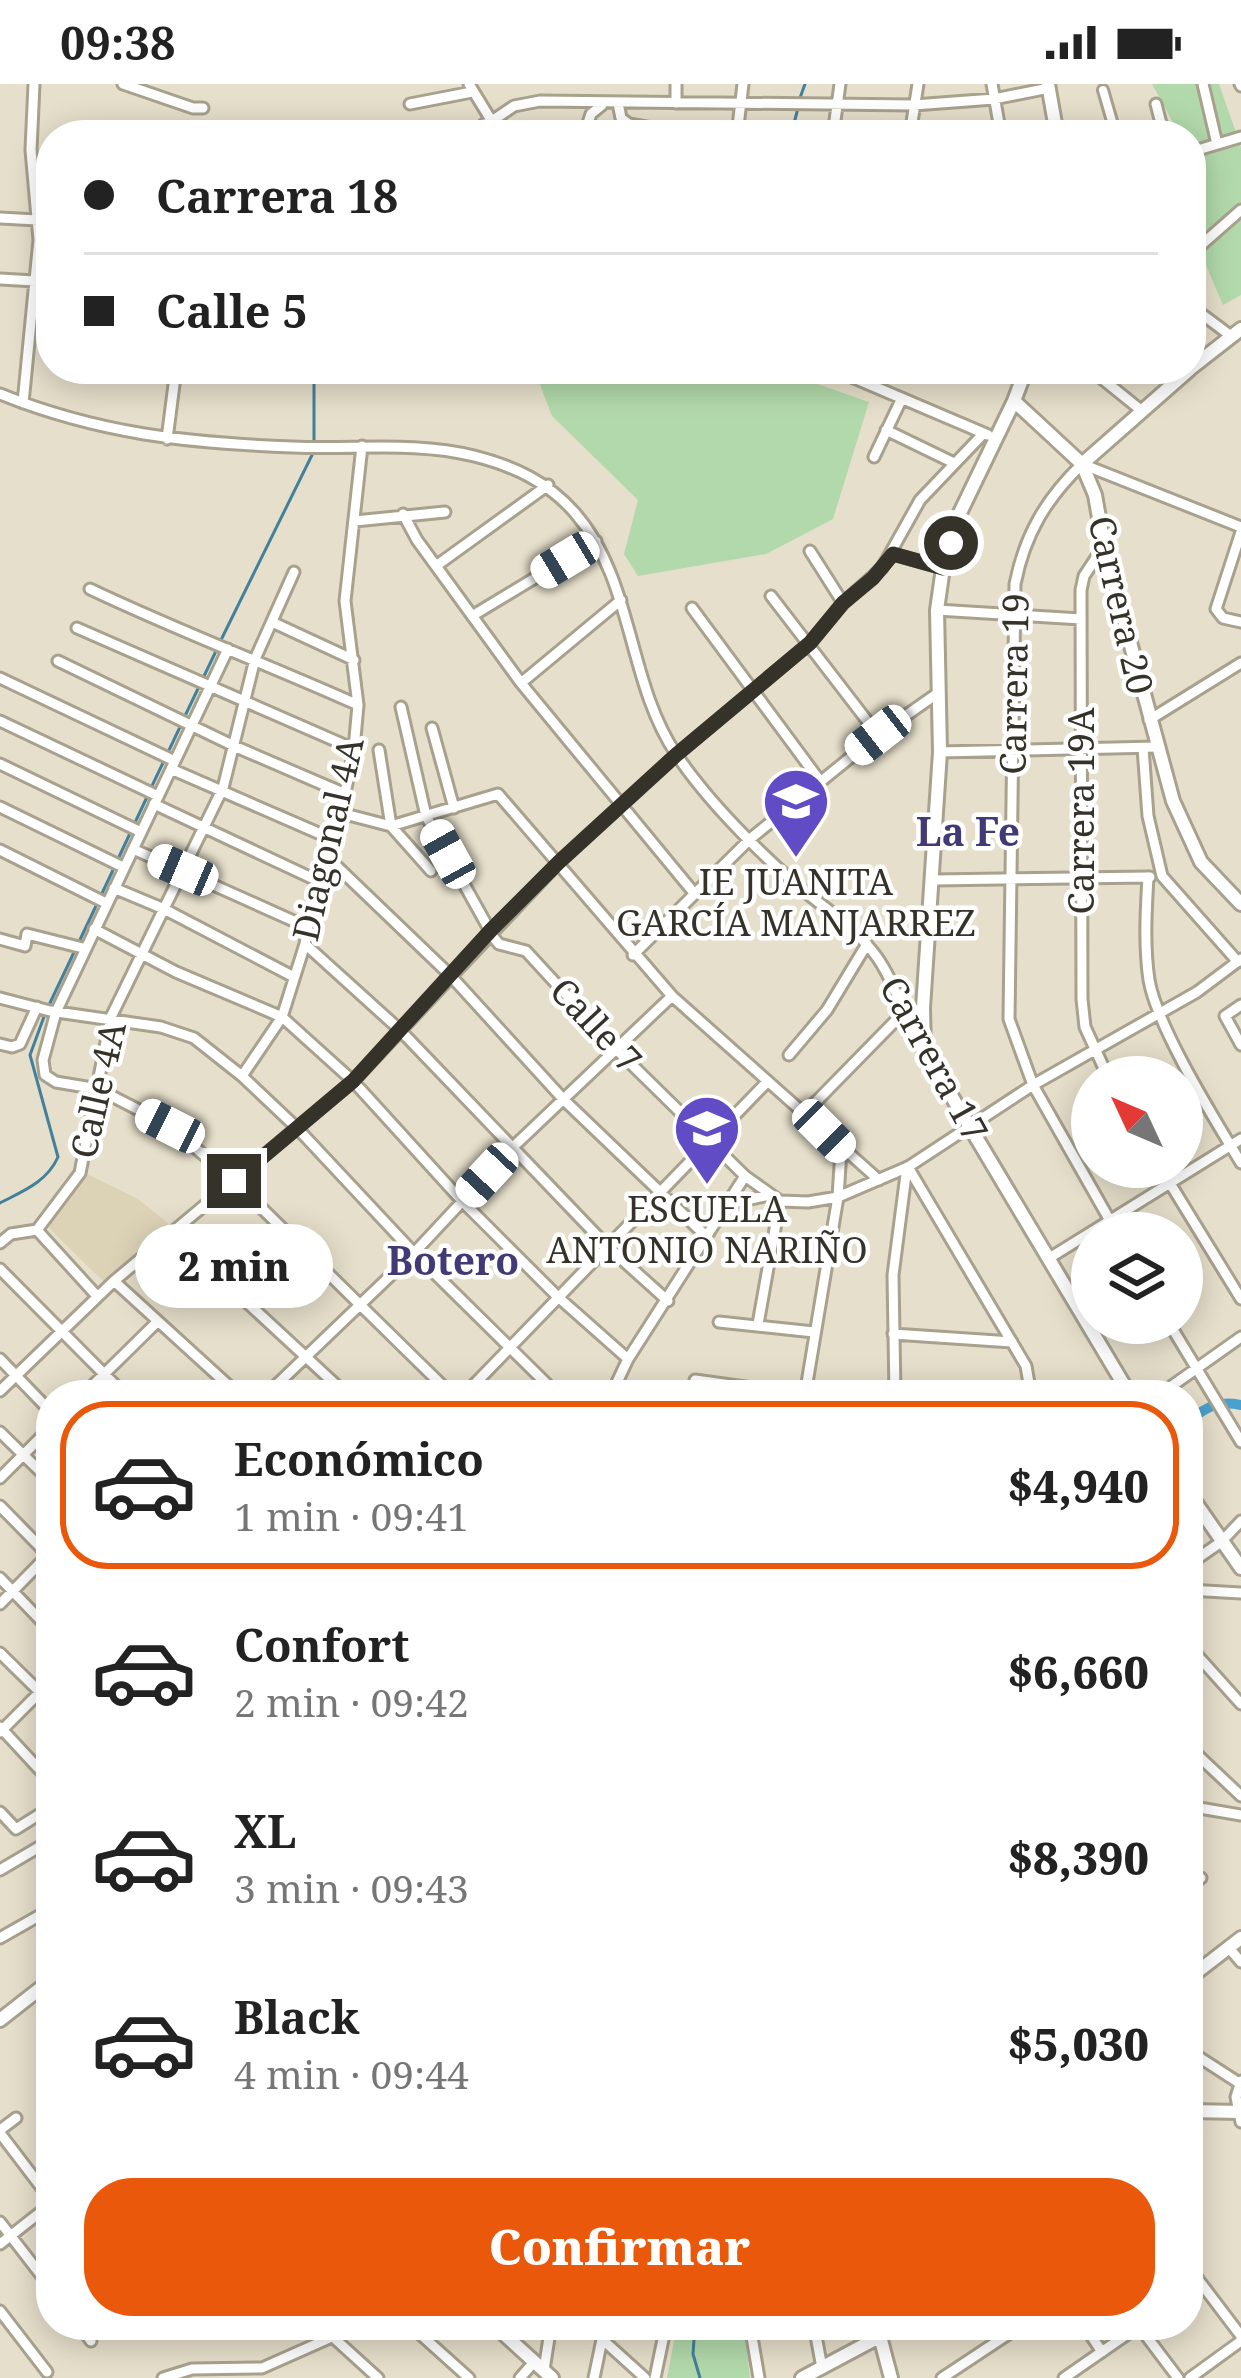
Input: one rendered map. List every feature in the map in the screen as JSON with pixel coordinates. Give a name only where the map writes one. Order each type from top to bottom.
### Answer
[{"type":"street","points":[[34,84],[31,149],[36,208]]},
{"type":"street","points":[[123,84],[203,108]]},
{"type":"street","points":[[676,84],[676,103]]},
{"type":"street","points":[[738,120],[743,84]]},
{"type":"street","points":[[835,120],[840,84]]},
{"type":"street","points":[[912,120],[918,84]]},
{"type":"street","points":[[992,84],[998,120]]},
{"type":"street","points":[[1203,84],[1216,144]]},
{"type":"street","points":[[491,120],[514,106],[540,101],[914,105],[994,99],[1048,86],[1054,120]]},
{"type":"street","points":[[410,104],[471,88],[487,120]]},
{"type":"street","points":[[1102,90],[1111,120]]},
{"type":"street","points":[[618,103],[624,120]]},
{"type":"street","points":[[589,120],[604,104]]},
{"type":"street","points":[[1156,104],[1160,120]]},
{"type":"street","points":[[1206,147],[1241,137]]},
{"type":"street","points":[[1206,238],[1241,210]]},
{"type":"street","points":[[0,218],[36,220]]},
{"type":"street","points":[[23,403],[36,250]]},
{"type":"street","points":[[0,280],[35,281]]},
{"type":"street","points":[[1206,315],[1236,333],[1206,356]]},
{"type":"street","points":[[166,439],[174,384]]},
{"type":"street","points":[[868,384],[990,436]]},
{"type":"street","points":[[924,1050],[940,752],[937,610],[943,568],[990,436],[1020,384]]},
{"type":"street","points":[[1109,384],[1142,410]]},
{"type":"street","points":[[1082,464],[1171,384]]},
{"type":"street","name":"Carrera 17","points":[[0,394],[64,419],[166,439],[471,455],[548,485],[596,541],[621,600],[656,719],[676,755],[791,880],[867,944],[882,964],[902,1014],[1121,1380]]},
{"type":"street","points":[[874,457],[902,398]]},
{"type":"street","points":[[1014,401],[1082,464],[1241,529],[1216,609],[1218,615],[1241,622]]},
{"type":"street","points":[[886,430],[954,463]]},
{"type":"street","points":[[0,1391],[114,1281],[353,1081],[559,862],[676,755],[810,643],[893,554],[920,500],[954,463],[990,436]]},
{"type":"street","name":"Diagonal 4A","points":[[242,1076],[282,1017],[305,944],[316,880],[341,813],[354,748],[358,705],[345,601],[362,446]]},
{"type":"street","name":"Carrera 20","points":[[1082,464],[1095,495],[1103,547],[1149,721],[1148,816],[1162,877]]},
{"type":"street","name":"Carrera 19","points":[[1082,464],[1052,496],[1028,536],[1015,584],[1009,1018],[1033,1085],[1105,1212]]},
{"type":"street","points":[[436,566],[548,485]]},
{"type":"street","points":[[355,521],[445,512]]},
{"type":"street","points":[[403,514],[521,683],[694,893]]},
{"type":"street","points":[[472,616],[596,541]]},
{"type":"street","name":"Carrera 19A","points":[[1097,1056],[1082,999],[1081,620],[1084,576],[1103,547]]},
{"type":"street","points":[[810,551],[843,603]]},
{"type":"street","points":[[893,554],[943,568]]},
{"type":"street","name":"Calle 4A","points":[[37,1230],[80,1173],[111,1017],[223,788],[255,659],[294,572]]},
{"type":"street","points":[[90,589],[358,705]]},
{"type":"street","points":[[771,596],[878,735]]},
{"type":"street","points":[[521,683],[621,600]]},
{"type":"street","points":[[692,608],[820,781]]},
{"type":"street","name":"Carrera 20","points":[[937,610],[1081,620]]},
{"type":"street","points":[[272,622],[354,660]]},
{"type":"street","points":[[77,628],[354,748]]},
{"type":"street","points":[[0,1044],[16,1046],[46,1010],[77,946],[94,929],[99,900],[114,888],[116,863],[133,849],[134,829],[169,760],[193,726],[221,646]]},
{"type":"street","points":[[58,661],[344,793]]},
{"type":"street","points":[[1149,721],[1241,663]]},
{"type":"street","points":[[0,678],[332,838]]},
{"type":"street","points":[[633,955],[750,838],[938,693]]},
{"type":"street","name":"Calle 7","points":[[401,707],[427,816],[499,944],[526,951],[709,1142],[774,1198]]},
{"type":"street","points":[[0,721],[316,880]]},
{"type":"street","points":[[432,728],[454,808]]},
{"type":"street","points":[[940,752],[1150,748],[1190,845],[1241,904]]},
{"type":"street","points":[[379,750],[391,826],[431,871]]},
{"type":"street","points":[[0,764],[134,829]]},
{"type":"street","points":[[1147,779],[1165,775]]},
{"type":"street","points":[[341,813],[391,826],[498,794],[672,996],[879,1180]]},
{"type":"street","points":[[0,807],[116,863]]},
{"type":"street","points":[[133,849],[307,927]]},
{"type":"street","points":[[0,850],[99,900]]},
{"type":"street","points":[[325,855],[450,975],[564,1100],[707,1237]]},
{"type":"street","points":[[1148,877],[1150,981],[1159,1013],[1236,1142],[1241,1161]]},
{"type":"street","points":[[728,1204],[838,1198],[908,1167],[969,1124],[1197,992],[1240,961],[1162,877],[934,880]]},
{"type":"street","points":[[114,888],[294,976]]},
{"type":"street","points":[[94,929],[176,972],[282,1017],[353,1081],[558,1297],[628,1359]]},
{"type":"street","points":[[0,939],[26,946],[27,934],[77,946]]},
{"type":"street","points":[[305,944],[400,1030],[607,1246],[668,1301]]},
{"type":"street","points":[[789,1055],[827,1010],[867,944]]},
{"type":"street","points":[[281,1380],[414,1252],[512,1148],[672,996]]},
{"type":"street","points":[[0,998],[179,1031],[242,1076],[298,1129],[542,1380]]},
{"type":"street","points":[[1241,1005],[1225,1016],[1241,1045]]},
{"type":"street","points":[[806,1113],[902,1014],[923,1008]]},
{"type":"street","points":[[46,1010],[45,1075],[56,1082],[98,1089],[170,1126],[234,1181],[437,1380]]},
{"type":"street","points":[[478,1380],[766,1082]]},
{"type":"street","points":[[1203,1162],[1236,1142]]},
{"type":"street","points":[[806,1380],[842,1150]]},
{"type":"street","points":[[895,1380],[893,1275],[908,1167]]},
{"type":"street","points":[[908,1167],[1026,1366],[1028,1380]]},
{"type":"street","points":[[618,1380],[745,1175]]},
{"type":"street","points":[[1123,1212],[1161,1188]]},
{"type":"street","points":[[1172,1188],[1241,1299]]},
{"type":"street","points":[[758,1324],[774,1198]]},
{"type":"street","points":[[0,1244],[11,1234],[37,1230],[97,1296]]},
{"type":"street","points":[[172,1233],[332,1380]]},
{"type":"street","points":[[1051,1257],[1071,1244]]},
{"type":"street","points":[[0,1269],[110,1380]]},
{"type":"street","points":[[114,1281],[221,1380]]},
{"type":"street","points":[[719,1322],[814,1332]]},
{"type":"street","points":[[98,1380],[156,1323]]},
{"type":"street","points":[[893,1334],[1012,1342]]},
{"type":"street","points":[[1181,1380],[1241,1337]]},
{"type":"street","points":[[1181,1344],[1202,1380]]},
{"type":"street","points":[[0,1359],[36,1396]]},
{"type":"street","points":[[1203,1381],[1241,1442]]},
{"type":"street","points":[[0,1432],[36,1467]]},
{"type":"street","points":[[0,1478],[36,1443]]},
{"type":"street","points":[[0,1506],[36,1543]]},
{"type":"street","points":[[1203,1515],[1241,1568]]},
{"type":"street","points":[[1203,1555],[1241,1521]]},
{"type":"street","points":[[0,1604],[36,1569]]},
{"type":"street","points":[[0,1578],[36,1616]]},
{"type":"street","points":[[1203,1590],[1241,1593]]},
{"type":"street","points":[[0,1653],[36,1688]]},
{"type":"street","points":[[1203,1662],[1241,1704]]},
{"type":"street","points":[[36,1696],[1,1730],[36,1766]]},
{"type":"street","points":[[1203,1760],[1241,1796]]},
{"type":"street","points":[[1203,1809],[1241,1815]]},
{"type":"street","points":[[0,1812],[16,1829],[36,1818]]},
{"type":"street","points":[[0,1870],[36,1850]]},
{"type":"street","points":[[0,1938],[36,1918]]},
{"type":"street","points":[[1203,1968],[1235,1943],[1241,1962]]},
{"type":"street","points":[[0,2020],[36,1992]]},
{"type":"street","points":[[1203,2059],[1240,2082],[1240,2115],[1203,2112]]},
{"type":"street","points":[[16,2118],[0,2131],[36,2181]]},
{"type":"street","points":[[0,2244],[36,2215]]},
{"type":"street","points":[[0,2222],[36,2268]]},
{"type":"street","points":[[1190,2378],[1241,2338],[1203,2286]]},
{"type":"street","points":[[0,2311],[47,2372]]},
{"type":"street","points":[[163,2378],[192,2369],[262,2368],[329,2340]]},
{"type":"street","points":[[336,2340],[378,2378]]},
{"type":"street","points":[[427,2340],[469,2378]]},
{"type":"street","points":[[511,2340],[544,2370]]},
{"type":"street","points":[[544,2370],[549,2340]]},
{"type":"street","points":[[594,2378],[603,2340],[645,2378]]},
{"type":"street","points":[[656,2378],[663,2340]]},
{"type":"street","points":[[753,2340],[759,2378]]},
{"type":"street","points":[[817,2340],[822,2368]]},
{"type":"street","points":[[805,2377],[864,2340]]},
{"type":"street","points":[[880,2340],[891,2378]]},
{"type":"street","points":[[942,2378],[999,2340]]},
{"type":"street","points":[[1094,2340],[1102,2352]]},
{"type":"street","points":[[1064,2378],[1118,2340]]},
{"type":"street","points":[[1149,2340],[1178,2378]]},
{"type":"street","points":[[520,2378],[544,2370]]},
{"type":"shaded area","points":[[85,1173],[138,1199],[170,1225],[106,1284],[44,1223]]},
{"type":"green space","points":[[1152,84],[1219,84],[1241,147],[1241,295],[1223,305],[1206,265],[1206,120],[1172,120]]},
{"type":"green space","points":[[540,384],[818,384],[869,402],[833,519],[766,554],[638,576],[624,554],[638,500],[552,416]]},
{"type":"green space","points":[[674,2340],[746,2340],[750,2378],[667,2378]]},
{"type":"waterway","points":[[800,98],[805,84]]},
{"type":"waterway","points":[[795,120],[798,108]]},
{"type":"waterway","points":[[314,384],[314,443]]},
{"type":"waterway","points":[[220,642],[314,451]]},
{"type":"waterway","points":[[184,718],[216,651]]},
{"type":"waterway","points":[[151,788],[180,727]]},
{"type":"waterway","points":[[118,859],[147,797]]},
{"type":"waterway","points":[[49,1005],[114,868]]},
{"type":"waterway","points":[[0,1203],[41,1179],[58,1157],[30,1055],[45,1014]]},
{"type":"waterway","points":[[1203,1411],[1225,1403],[1241,1405]]},
{"type":"waterway","points":[[694,2340],[700,2378]]},
{"type":"place","name":"IE JUANITA GARCÍA MANJARREZ","points":[[796,860]]},
{"type":"place","name":"ESCUELA ANTONIO NARIÑO","points":[[707,1187]]},
{"type":"district","name":"La Fe","points":[[968,832]]},
{"type":"district","name":"Botero","points":[[453,1261]]},
{"type":"route","points":[[234,1181],[353,1081],[559,862],[676,755],[810,643],[893,554],[943,568],[951,543]]}]
